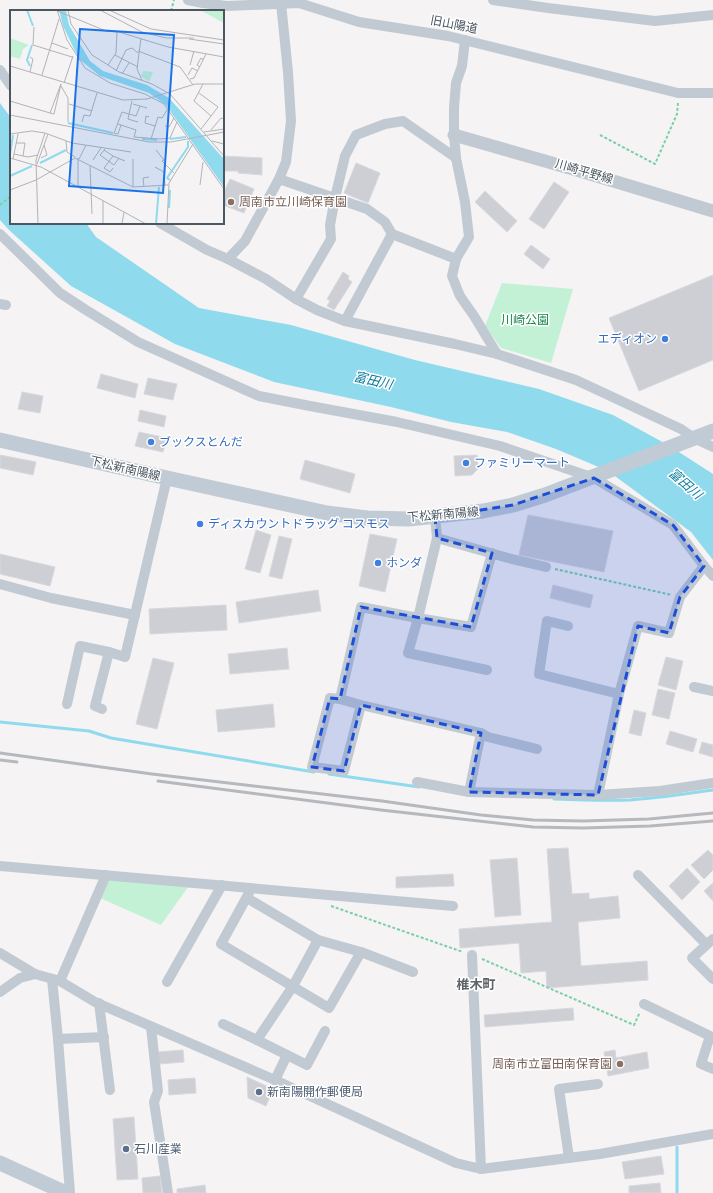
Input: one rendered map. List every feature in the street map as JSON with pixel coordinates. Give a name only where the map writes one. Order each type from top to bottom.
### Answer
[{"type":"main road","name":"下松新南陽線","points":[[0,440],[327,513],[367,518],[409,519],[483,511],[513,505],[599,476],[713,431]]},
{"type":"main road","points":[[0,1163],[66,1193]]},
{"type":"street","name":"旧山陽道","points":[[188,0],[203,4],[226,6],[300,3],[359,22],[448,36],[678,93],[713,93]]},
{"type":"street","points":[[493,0],[655,21],[713,15]]},
{"type":"street","points":[[228,259],[245,241],[279,179],[286,162],[291,121],[281,3]]},
{"type":"street","points":[[465,40],[462,66],[456,83],[454,135],[456,158],[466,202],[469,237],[456,259],[452,276],[460,296],[478,321],[497,354]]},
{"type":"street","points":[[0,70],[10,85]]},
{"type":"street","points":[[296,299],[331,239],[330,224],[345,156],[356,135],[385,124],[403,121],[456,158]]},
{"type":"street","name":"川崎平野線","points":[[454,135],[713,211]]},
{"type":"street","points":[[279,179],[368,209],[384,222],[392,234],[456,259]]},
{"type":"street","points":[[162,224],[207,250],[266,279],[296,299],[317,310],[345,321],[497,354],[576,380],[680,429],[690,440],[713,447]]},
{"type":"street","points":[[0,234],[60,293],[93,314],[138,342],[259,396],[397,422],[493,445],[599,476],[673,525],[713,576]]},
{"type":"street","points":[[345,321],[392,234]]},
{"type":"street","points":[[67,704],[80,646],[125,656],[167,478]]},
{"type":"street","points":[[435,517],[437,538],[408,653],[487,670]]},
{"type":"street","points":[[437,538],[508,558],[546,566]]},
{"type":"street","points":[[340,699],[361,607],[471,627],[492,553]]},
{"type":"street","points":[[598,795],[619,694],[638,626],[669,633],[680,596],[704,566]]},
{"type":"street","points":[[0,584],[51,598],[135,615]]},
{"type":"street","points":[[568,626],[547,621],[539,674],[619,694]]},
{"type":"street","points":[[102,709],[95,706],[109,652]]},
{"type":"street","points":[[694,687],[713,691]]},
{"type":"street","points":[[361,705],[344,770],[312,767],[330,698],[340,699],[481,732],[488,737],[537,748]]},
{"type":"street","points":[[468,792],[481,732]]},
{"type":"street","points":[[417,782],[468,792],[598,795],[660,791],[713,783]]},
{"type":"street","points":[[0,866],[453,906]]},
{"type":"street","points":[[70,1193],[58,1039],[56,980],[106,875]]},
{"type":"street","points":[[638,875],[710,941],[692,958],[713,979]]},
{"type":"street","points":[[167,982],[222,885]]},
{"type":"street","points":[[252,888],[221,944],[329,1008],[361,952]]},
{"type":"street","points":[[247,898],[318,940],[361,952],[414,972]]},
{"type":"street","points":[[257,1040],[293,986],[318,940]]},
{"type":"street","points":[[0,952],[35,974],[56,980],[99,1003],[151,1027],[275,1080],[456,1163],[481,1169],[600,1154],[713,1134]]},
{"type":"street","points":[[472,955],[481,1169]]},
{"type":"street","points":[[0,992],[20,978],[35,974]]},
{"type":"street","points":[[99,1003],[110,1090]]},
{"type":"street","points":[[644,1004],[710,1036],[701,1064],[713,1069]]},
{"type":"street","points":[[223,1024],[307,1065],[325,1032]]},
{"type":"street","points":[[151,1027],[158,1091],[154,1102],[168,1193]]},
{"type":"street","points":[[58,1039],[104,1037]]},
{"type":"street","points":[[275,1080],[287,1055]]},
{"type":"street","points":[[569,1158],[559,1088],[598,1084]]},
{"type":"path","points":[[171,10],[174,0]]},
{"type":"path","points":[[600,135],[655,164],[678,114],[678,93]]},
{"type":"path","points":[[0,205],[10,197]]},
{"type":"path","points":[[546,566],[680,596]]},
{"type":"highlighted area","points":[[594,478],[673,525],[704,566],[680,597],[669,633],[638,626],[598,795],[469,792],[481,733],[361,705],[344,771],[312,767],[330,698],[340,699],[361,607],[471,627],[492,553],[437,538],[435,517],[513,505]]},
{"type":"green space","name":"川崎公園","points":[[502,283],[573,289],[551,363],[501,348],[485,326]]},
{"type":"green space","points":[[108,878],[188,887],[161,925],[100,898]]},
{"type":"water","name":"富田川","points":[[0,103],[10,117],[10,224],[87,224],[96,237],[199,308],[291,325],[415,360],[539,389],[613,415],[668,445],[713,474],[713,560],[691,532],[608,471],[556,449],[507,432],[451,422],[391,407],[274,382],[175,344],[71,286],[0,220]]},
{"type":"building","points":[[224,156],[262,158],[262,175],[238,173],[238,171],[224,171]]},
{"type":"building","points":[[356,163],[380,173],[368,203],[344,193]]},
{"type":"building","points":[[230,179],[254,189],[244,213],[224,205],[224,192]]},
{"type":"building","points":[[554,182],[569,192],[544,229],[529,219]]},
{"type":"building","points":[[485,191],[517,221],[507,232],[475,202]]},
{"type":"building","points":[[531,245],[550,259],[543,269],[524,254]]},
{"type":"building","points":[[343,272],[349,276],[348,279],[352,282],[334,310],[327,306],[330,301],[327,299]]},
{"type":"building","name":"エディオン","points":[[713,275],[713,360],[639,391],[609,318]]},
{"type":"building","points":[[101,374],[138,384],[135,398],[97,388]]},
{"type":"building","points":[[148,378],[177,384],[173,400],[144,394]]},
{"type":"building","points":[[22,392],[43,396],[40,413],[18,409]]},
{"type":"building","points":[[140,410],[166,416],[164,427],[138,421]]},
{"type":"building","name":"ブックスとんだ","points":[[139,432],[167,438],[163,452],[135,446]]},
{"type":"building","points":[[0,455],[36,462],[33,475],[0,468]]},
{"type":"building","name":"ファミリーマート","points":[[477,455],[478,469],[472,475],[455,476],[454,456]]},
{"type":"building","points":[[305,460],[355,474],[350,493],[300,479]]},
{"type":"building","points":[[528,515],[613,531],[604,572],[519,555]]},
{"type":"building","points":[[256,530],[271,535],[260,573],[245,569]]},
{"type":"building","name":"ホンダ","points":[[370,534],[397,539],[385,592],[359,586]]},
{"type":"building","points":[[279,536],[292,539],[282,579],[269,576]]},
{"type":"building","points":[[0,554],[55,567],[50,586],[0,574]]},
{"type":"building","points":[[553,585],[593,595],[590,608],[550,598]]},
{"type":"building","points":[[318,590],[321,611],[239,623],[236,602]]},
{"type":"building","points":[[226,605],[227,630],[150,634],[149,609]]},
{"type":"building","points":[[287,648],[289,669],[230,674],[228,654]]},
{"type":"building","points":[[666,657],[683,661],[676,690],[658,685]]},
{"type":"building","points":[[153,658],[174,663],[157,729],[136,724]]},
{"type":"building","points":[[658,689],[675,693],[669,719],[652,715]]},
{"type":"building","points":[[273,704],[275,727],[218,732],[216,710]]},
{"type":"building","points":[[634,710],[646,713],[641,736],[629,733]]},
{"type":"building","points":[[670,731],[697,739],[693,752],[666,744]]},
{"type":"building","points":[[702,742],[713,745],[713,757],[699,753]]},
{"type":"building","points":[[568,848],[572,894],[589,893],[589,899],[618,896],[620,918],[578,922],[581,966],[647,961],[648,980],[547,988],[546,971],[521,973],[519,943],[460,948],[459,929],[552,922],[547,849]]},
{"type":"building","points":[[708,850],[713,855],[713,870],[704,879],[691,865]]},
{"type":"building","points":[[517,858],[521,915],[495,917],[490,860]]},
{"type":"building","points":[[687,868],[700,882],[682,900],[669,886]]},
{"type":"building","points":[[453,874],[454,886],[396,888],[396,877]]},
{"type":"building","points":[[713,883],[713,901],[704,891]]},
{"type":"building","points":[[573,1008],[574,1020],[485,1027],[484,1015]]},
{"type":"building","points":[[183,1050],[184,1062],[159,1064],[158,1052]]},
{"type":"building","points":[[615,1050],[616,1058],[647,1052],[649,1068],[608,1076],[604,1052]]},
{"type":"building","points":[[247,1077],[273,1089],[266,1106],[248,1098]]},
{"type":"building","points":[[195,1078],[196,1093],[169,1095],[168,1080]]},
{"type":"building","name":"石川産業","points":[[134,1117],[138,1179],[117,1180],[113,1119]]},
{"type":"building","points":[[661,1156],[664,1174],[625,1179],[622,1162]]},
{"type":"building","points":[[160,1176],[162,1193],[143,1193],[142,1178]]},
{"type":"building","points":[[660,1183],[661,1193],[629,1193],[629,1186]]},
{"type":"building","points":[[205,1185],[206,1193],[177,1193],[177,1189]]},
{"type":"waterway","points":[[0,722],[89,731],[111,738],[314,772]]},
{"type":"waterway","points":[[329,774],[419,787]]},
{"type":"waterway","points":[[554,799],[630,800],[713,790]]},
{"type":"waterway","points":[[677,1147],[677,1193]]},
{"type":"railway","points":[[0,753],[152,774],[382,801],[481,815],[533,820],[583,821],[649,819],[713,813]]},
{"type":"railway","points":[[0,760],[17,762]]},
{"type":"railway","points":[[158,781],[381,810],[533,827],[583,828],[650,826],[713,821]]},
{"type":"place","name":"周南市立川崎保育園","points":[[231,202]]},
{"type":"place","name":"エディオン","points":[[665,339]]},
{"type":"place","name":"ブックスとんだ","points":[[151,442]]},
{"type":"place","name":"ファミリーマート","points":[[466,463]]},
{"type":"place","name":"ディスカウントドラッグ コスモス","points":[[200,524]]},
{"type":"place","name":"ホンダ","points":[[378,563]]},
{"type":"place","name":"周南市立富田南保育園","points":[[620,1064]]},
{"type":"place","name":"新南陽開作郵便局","points":[[259,1092]]},
{"type":"place","name":"石川産業","points":[[126,1149]]},
{"type":"district","name":"椎木町","points":[[476,985]]}]
